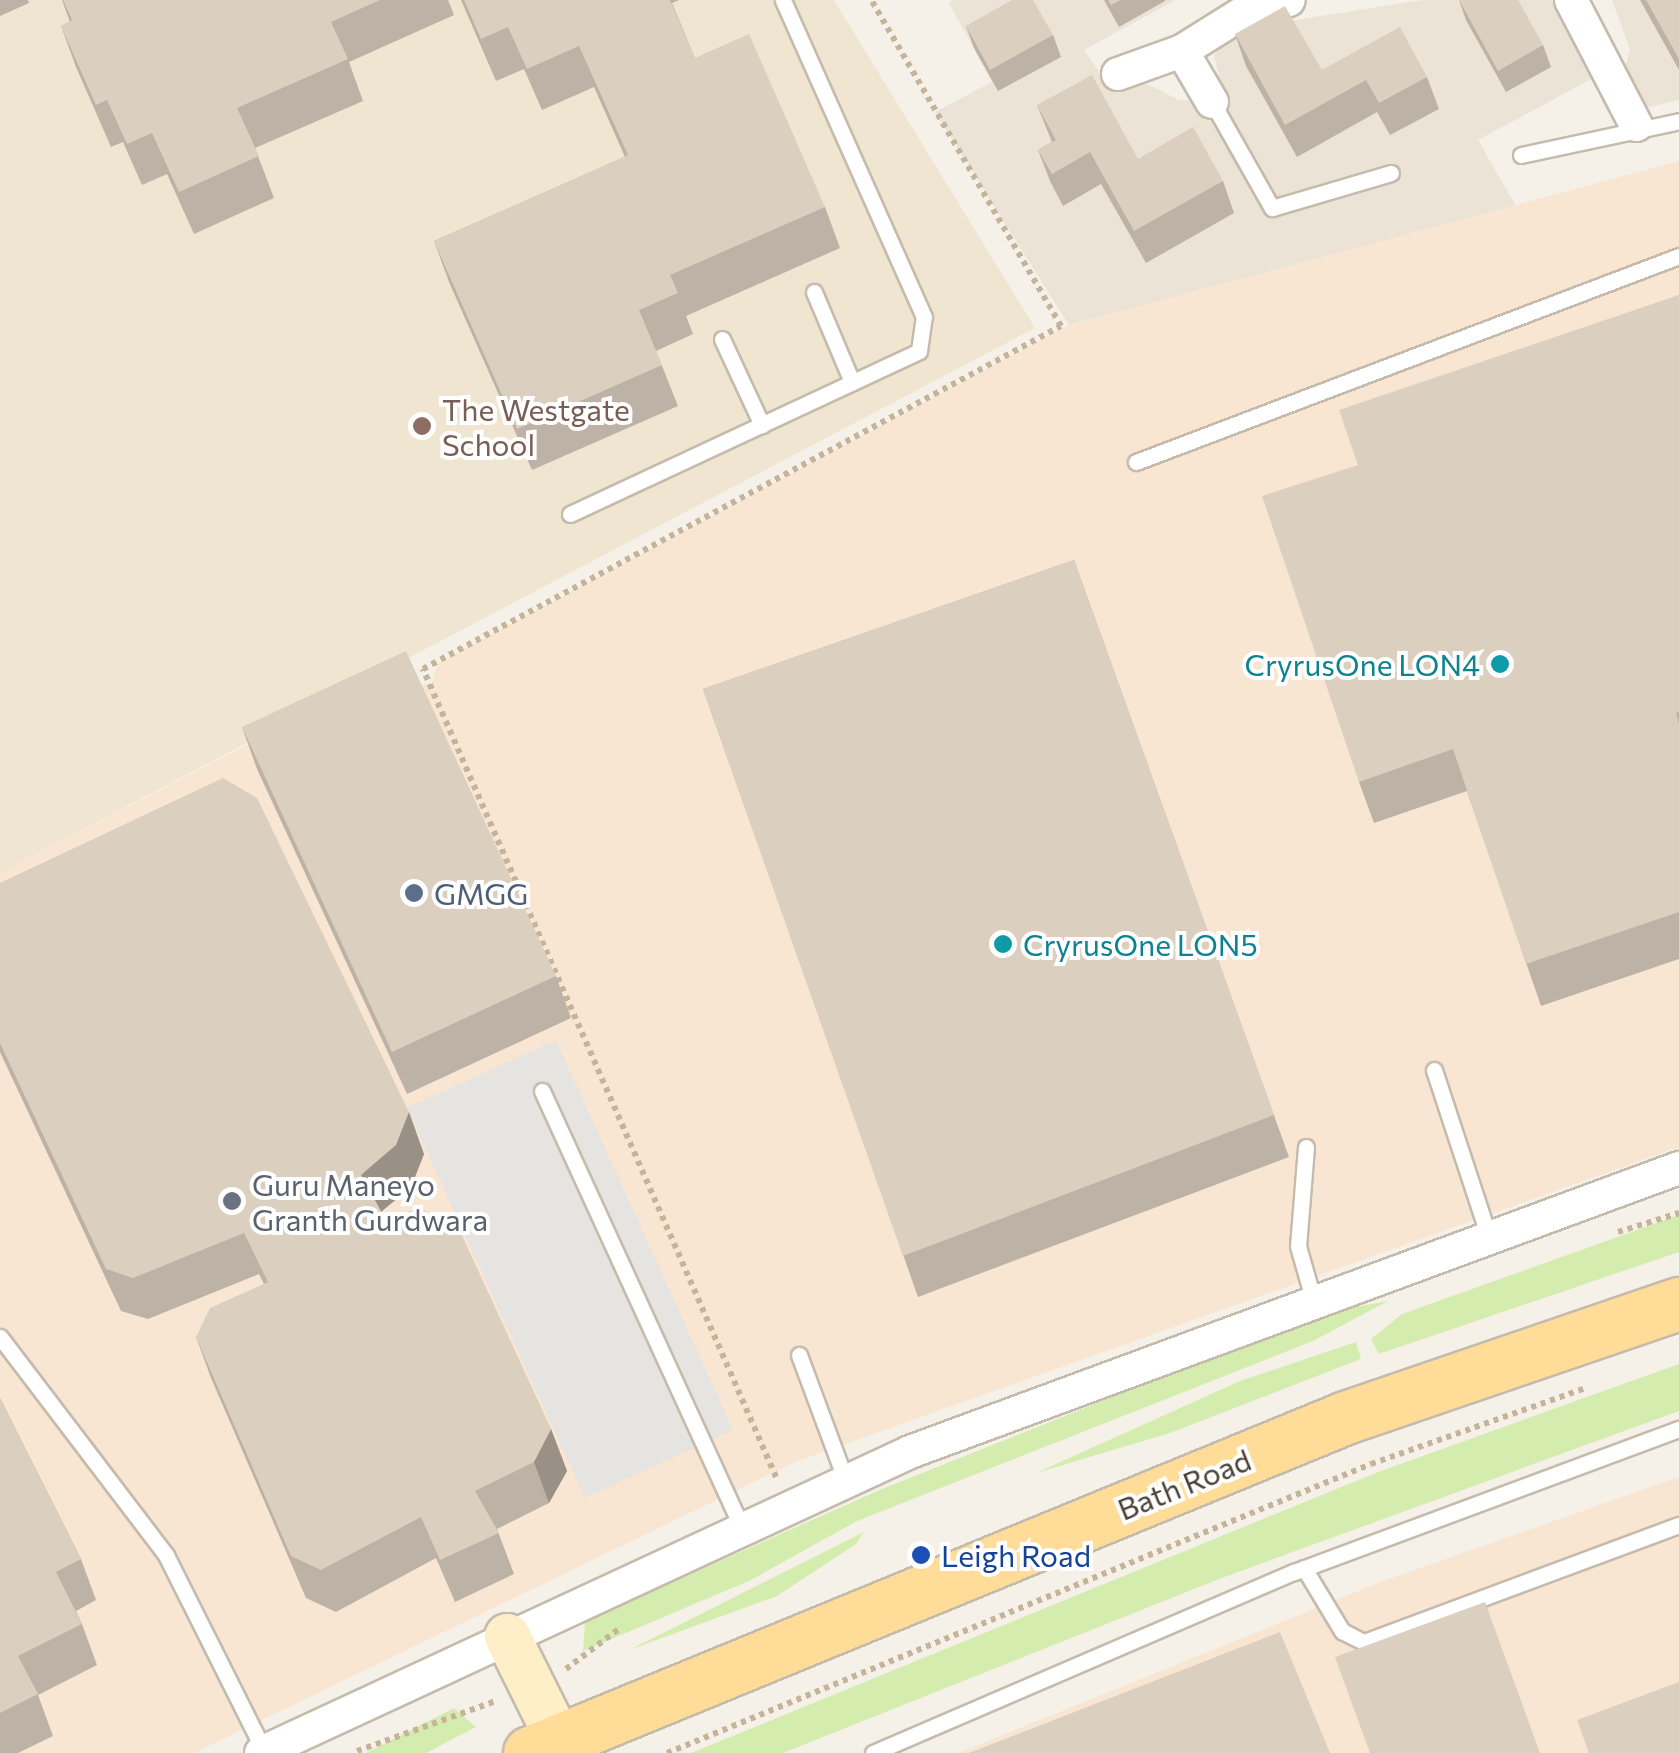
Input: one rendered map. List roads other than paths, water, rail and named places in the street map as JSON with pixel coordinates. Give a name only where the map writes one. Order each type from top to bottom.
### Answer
[{"type":"main road","name":"Bath Road","points":[[551,1748],[1346,1418],[1679,1304]]},
{"type":"street","points":[[1118,74],[1182,51],[1243,5],[1289,0]]},
{"type":"street","points":[[1571,0],[1636,125]]},
{"type":"street","points":[[1182,51],[1212,102]]},
{"type":"street","points":[[262,1752],[741,1525],[1019,1407],[1490,1240],[1679,1168]]},
{"type":"street","points":[[507,1636],[532,1687],[551,1748]]},
{"type":"lane","points":[[570,514],[919,352],[924,317],[783,0]]},
{"type":"lane","points":[[1212,102],[1272,208],[1391,173]]},
{"type":"lane","points":[[1521,155],[1636,125],[1679,120]]},
{"type":"lane","points":[[1136,462],[1679,256]]},
{"type":"lane","points":[[814,292],[852,382]]},
{"type":"lane","points":[[722,339],[762,425]]},
{"type":"lane","points":[[1434,1070],[1490,1240]]},
{"type":"lane","points":[[542,1090],[741,1525]]},
{"type":"lane","points":[[1306,1146],[1298,1246],[1314,1302]]},
{"type":"lane","points":[[0,1337],[166,1555],[262,1752]]},
{"type":"lane","points":[[798,1355],[845,1479]]},
{"type":"lane","points":[[873,1753],[1304,1568],[1679,1429]]},
{"type":"lane","points":[[1304,1568],[1342,1631],[1364,1642],[1679,1526]]},
{"type":"place","name":"The Westgate School","points":[[422,426]]},
{"type":"place","name":"CryrusOne LON4","points":[[1500,664]]},
{"type":"place","name":"GMGG","points":[[414,893]]},
{"type":"place","name":"CryrusOne LON5","points":[[1003,944]]},
{"type":"place","name":"Guru Maneyo Granth Gurdwara","points":[[232,1201]]},
{"type":"place","name":"Leigh Road","points":[[921,1555]]}]
